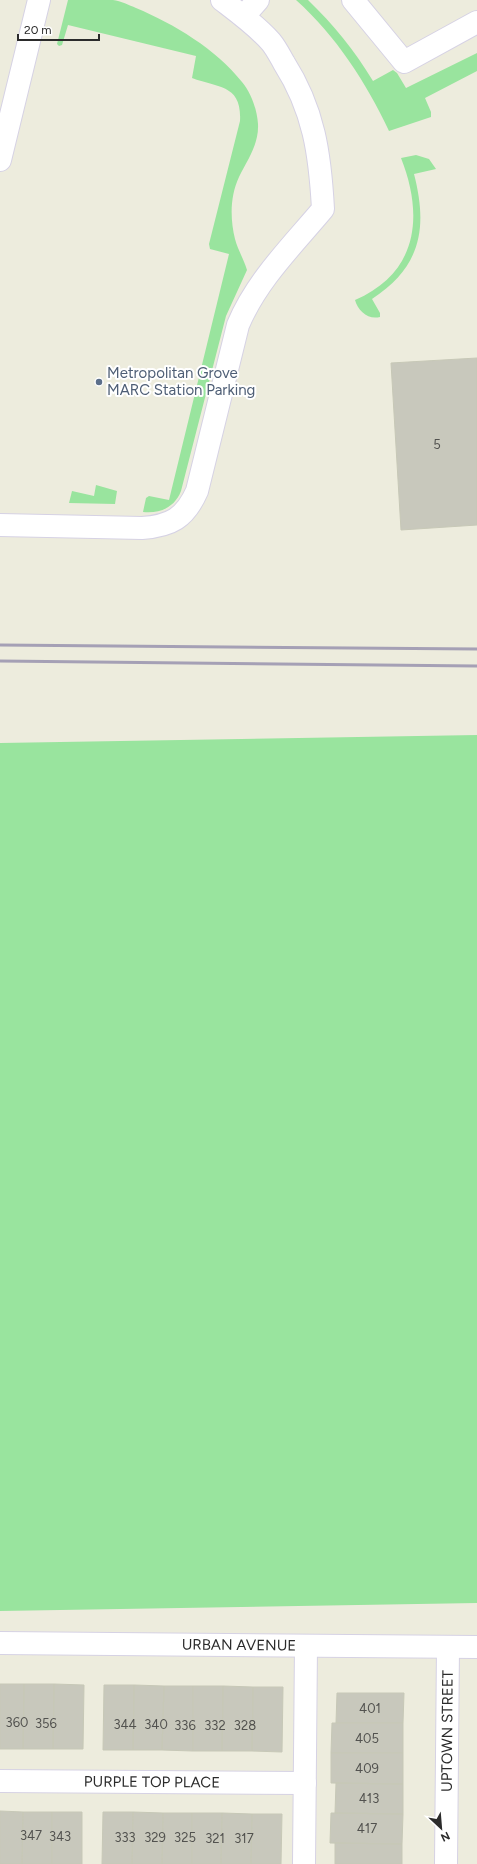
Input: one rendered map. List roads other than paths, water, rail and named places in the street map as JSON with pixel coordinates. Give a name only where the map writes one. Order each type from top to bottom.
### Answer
[{"type":"street","points":[[0,160],[39,0]]},
{"type":"street","points":[[0,524],[142,528],[158,527],[172,522],[184,513],[197,491],[238,325],[247,304],[257,288],[323,209],[320,168],[313,125],[297,83],[251,8],[222,0]]},
{"type":"street","points":[[353,0],[404,62],[477,22]]},
{"type":"street","name":"URBAN AVENUE","points":[[0,1643],[477,1647]]},
{"type":"street","points":[[304,1864],[306,1646]]},
{"type":"street","name":"UPTOWN STREET","points":[[446,1864],[448,1647]]},
{"type":"street","name":"PURPLE TOP PLACE","points":[[0,1780],[305,1783]]},
{"type":"railway","points":[[0,645],[477,649]]},
{"type":"railway","points":[[0,661],[477,666]]},
{"type":"place","name":"Metropolitan Grove MARC Station Parking","points":[[99,382]]}]
